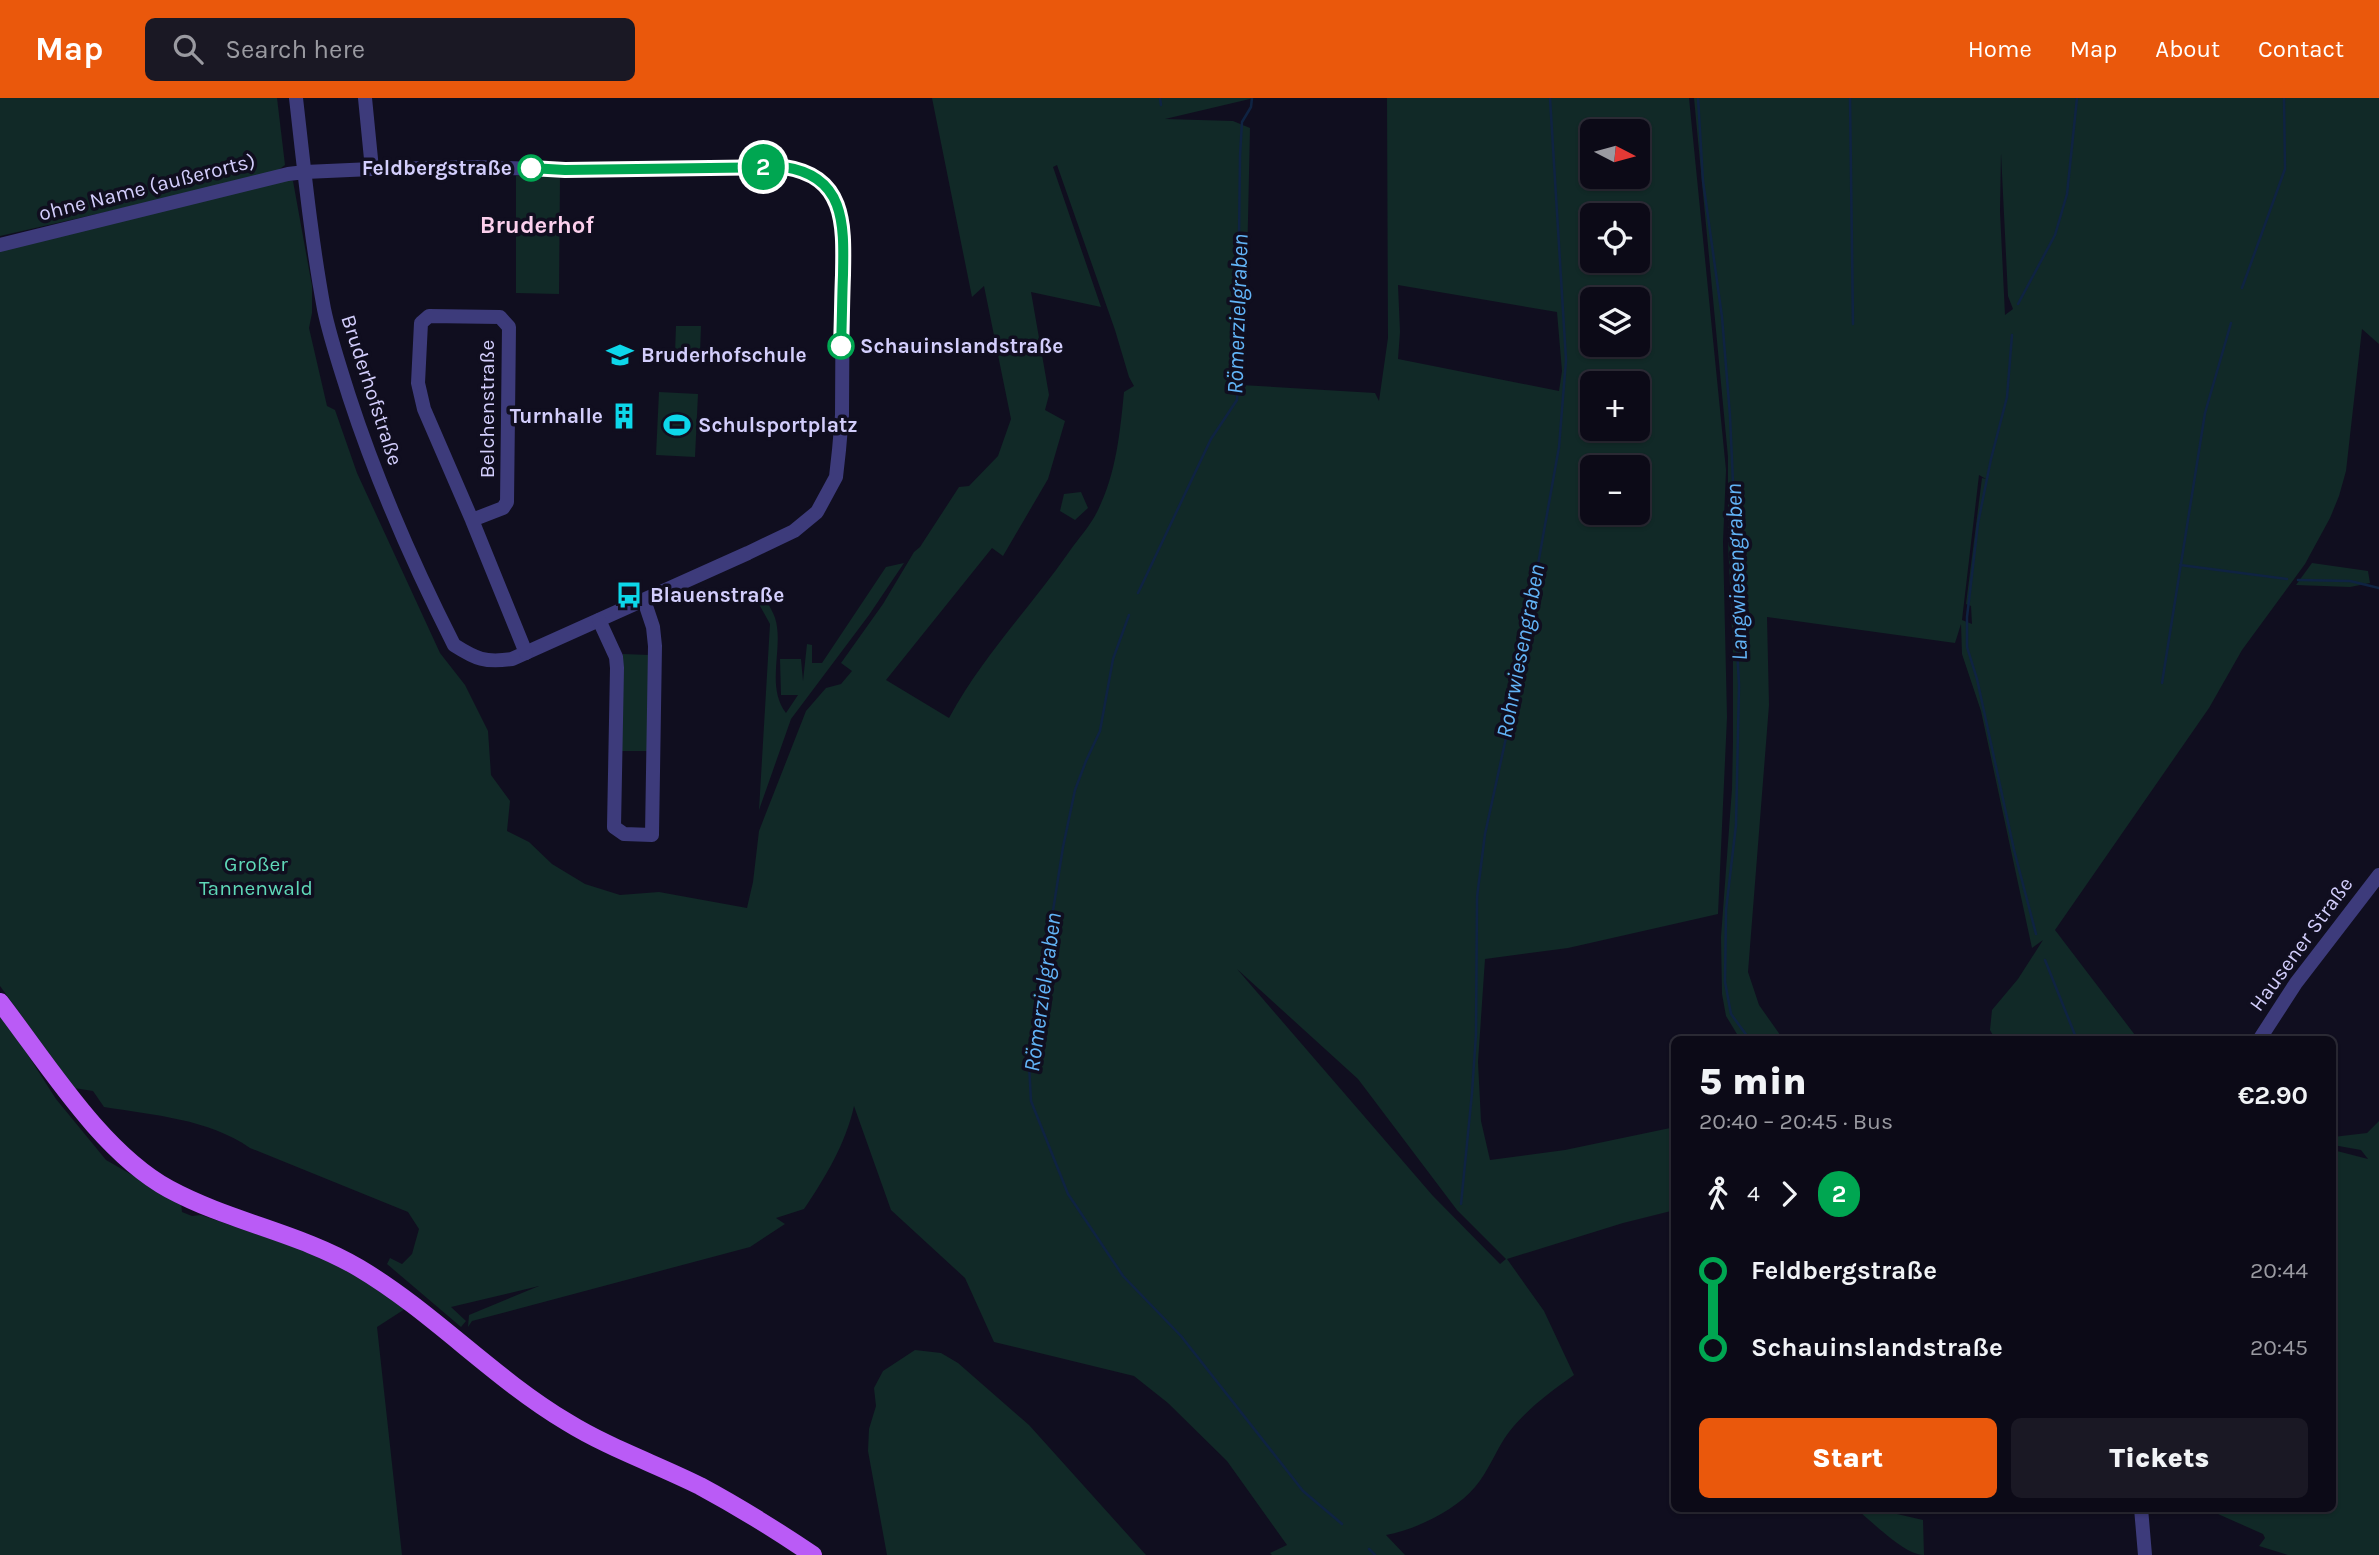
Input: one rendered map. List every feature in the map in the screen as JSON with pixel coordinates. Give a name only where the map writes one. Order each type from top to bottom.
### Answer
[{"type":"main road","points":[[0,1002],[100,1132],[125,1157],[167,1188],[250,1224],[314,1246],[358,1267],[402,1297],[493,1370],[565,1422],[701,1487],[760,1519],[813,1555]]},
{"type":"street","name":"Bruderhofstraße","points":[[296,98],[324,311],[369,457],[392,513],[454,645],[485,661],[512,659],[526,653]]},
{"type":"street","points":[[365,98],[372,169]]},
{"type":"street","points":[[305,172],[372,169],[784,167],[797,169],[819,180],[836,201],[843,227],[842,415],[836,477],[817,512],[794,531],[526,653]]},
{"type":"street","name":"ohne Name (außerorts)","points":[[0,245],[305,172]]},
{"type":"street","name":"Belchenstraße","points":[[472,520],[503,508],[508,502],[509,327],[500,317],[429,316],[421,323],[418,383],[424,409],[526,653]]},
{"type":"street","points":[[599,620],[616,657],[617,668],[614,827],[624,834],[652,835],[655,646],[653,627],[644,600]]},
{"type":"street","name":"Hausener Straße","points":[[2262,1036],[2296,983],[2379,875]]},
{"type":"street","points":[[2141,1512],[2145,1555]]},
{"type":"green space","points":[[0,98],[277,98],[285,165],[277,171],[255,178],[0,236]]},
{"type":"green space","name":"Großer Tannenwald","points":[[932,98],[1254,98],[1165,119],[1233,121],[1250,128],[1245,358],[1241,385],[1375,393],[1379,401],[1388,338],[1387,98],[1689,98],[1726,470],[1723,542],[1727,717],[1718,914],[1568,948],[1485,959],[1478,1062],[1481,1121],[1490,1160],[1565,1150],[1671,1128],[1671,1211],[1507,1259],[1544,1311],[1574,1375],[1523,1416],[1504,1439],[1480,1481],[1457,1504],[1409,1529],[1386,1535],[1405,1555],[1272,1555],[1270,1553],[1287,1545],[1227,1461],[1168,1403],[1134,1376],[994,1342],[965,1278],[891,1210],[854,1106],[834,1160],[804,1209],[776,1218],[785,1224],[750,1247],[472,1321],[468,1327],[469,1315],[539,1286],[451,1307],[466,1321],[461,1327],[387,1264],[390,1258],[402,1264],[412,1254],[419,1229],[408,1212],[250,1148],[217,1130],[161,1116],[104,1107],[93,1091],[74,1088],[0,986],[0,251],[287,180],[293,181],[312,286],[309,328],[327,406],[335,410],[357,473],[440,653],[465,685],[488,731],[491,775],[510,801],[507,831],[529,842],[552,864],[585,884],[620,895],[659,892],[747,908],[759,831],[806,711],[826,688],[841,684],[852,671],[841,663],[959,487],[969,486],[998,456],[1011,419],[984,286],[972,297]],"holes":[[[1057,165],[1134,386],[1124,392],[1113,469],[1094,517],[991,653],[949,718],[886,680],[992,548],[1003,556],[1048,479],[1065,421],[1045,410],[1049,395],[1031,292],[1101,307],[1053,167]],[[1398,285],[1557,312],[1562,371],[1559,391],[1398,359]],[[1237,969],[1358,1079],[1457,1210],[1506,1259],[1500,1264],[1433,1196]]]},
{"type":"green space","points":[[1694,98],[2379,98],[2379,344],[2362,329],[2346,471],[2339,496],[2305,564],[2242,650],[2209,708],[2055,930],[2136,1036],[1993,1036],[1990,1030],[1992,1010],[2018,979],[2043,940],[2032,948],[1981,711],[1962,654],[1961,624],[1955,643],[1767,617],[1769,705],[1748,972],[1759,1005],[1781,1036],[1738,1036],[1726,1016],[1722,994],[1721,937],[1733,741],[1733,654],[1728,541],[1728,457]],"holes":[[[2001,153],[2008,296],[2013,309],[2005,315],[2000,211]],[[1979,475],[1986,479],[1982,478],[1966,604],[1971,606],[1972,624],[1962,620]]]},
{"type":"green space","points":[[516,176],[560,176],[559,294],[516,293]]},
{"type":"green space","points":[[676,326],[701,326],[700,353],[675,353]]},
{"type":"green space","name":"Schulsportplatz","points":[[659,392],[698,394],[695,457],[656,455]]},
{"type":"green space","points":[[1081,492],[1088,508],[1075,520],[1060,511],[1064,494]]},
{"type":"green space","points":[[904,563],[869,615],[791,719],[759,810],[770,624],[755,597],[761,592],[776,622],[777,693],[786,713],[798,695],[781,695],[780,659],[801,659],[803,681],[807,644],[812,645],[812,663],[822,663],[886,567]]},
{"type":"green space","points":[[2312,563],[2368,571],[2370,583],[2350,587],[2296,585]]},
{"type":"green space","points":[[623,654],[649,655],[650,751],[620,751]]},
{"type":"green space","points":[[0,1016],[56,1099],[106,1160],[181,1203],[182,1212],[192,1216],[201,1215],[329,1259],[408,1307],[377,1327],[402,1555],[0,1555]]},
{"type":"green space","points":[[2379,1121],[2379,1555],[2288,1555],[2259,1546],[2265,1538],[2263,1534],[2214,1512],[2336,1512],[2336,1151],[2368,1159],[2361,1150],[2336,1146],[2336,1137],[2367,1133]]},
{"type":"green space","points":[[915,1350],[941,1353],[958,1363],[1029,1425],[1146,1555],[887,1555],[868,1451],[869,1429],[876,1406],[874,1388],[883,1371]]},
{"type":"green space","points":[[1860,1512],[1896,1512],[1923,1520],[1924,1555],[1916,1554],[1898,1544]]},
{"type":"waterway","points":[[1160,98],[1161,105]]},
{"type":"waterway","name":"Römerzielgraben","points":[[1138,593],[1211,439],[1237,400],[1241,320],[1240,156],[1242,122],[1251,107],[1252,98]]},
{"type":"waterway","name":"Rohrwiesengraben","points":[[1461,1204],[1476,1034],[1477,897],[1485,834],[1511,715],[1559,447],[1566,360],[1550,98]]},
{"type":"waterway","name":"Langwiesengraben","points":[[1698,98],[1703,181],[1722,317],[1733,483],[1733,573],[1739,685],[1736,825],[1726,910],[1725,982],[1731,1014],[1747,1036]]},
{"type":"waterway","points":[[1850,98],[1853,324]]},
{"type":"waterway","points":[[2018,304],[2055,235],[2067,194],[2077,98]]},
{"type":"waterway","points":[[2242,288],[2285,169],[2284,98]]},
{"type":"waterway","points":[[2162,683],[2205,413],[2231,323]]},
{"type":"waterway","points":[[2012,335],[2007,397],[1978,523],[1967,617],[1967,647],[1977,679],[2014,850],[2036,934]]},
{"type":"waterway","points":[[2180,565],[2287,579]]},
{"type":"waterway","points":[[2298,580],[2350,581],[2379,588]]},
{"type":"waterway","name":"Römerzielgraben","points":[[1129,615],[1113,659],[1100,731],[1075,790],[1063,847],[1029,1064],[1031,1101],[1068,1194],[1123,1276],[1181,1336],[1303,1491],[1342,1524]]},
{"type":"waterway","points":[[2045,960],[2075,1036]]},
{"type":"waterway","name":"Römerzielgraben","points":[[1369,1549],[1375,1555]]},
{"type":"bus line","name":"2","points":[[531,168],[565,170],[784,167],[810,174],[828,188],[841,215],[841,346]]},
{"type":"place","name":"Feldbergstraße","points":[[531,168]]},
{"type":"place","name":"Schauinslandstraße","points":[[841,346]]},
{"type":"place","name":"Bruderhofschule","points":[[620,355]]},
{"type":"place","name":"Turnhalle","points":[[624,416]]},
{"type":"place","name":"Schulsportplatz","points":[[677,425]]},
{"type":"place","name":"Blauenstraße","points":[[629,595]]},
{"type":"district","name":"Bruderhof","points":[[537,225]]}]
